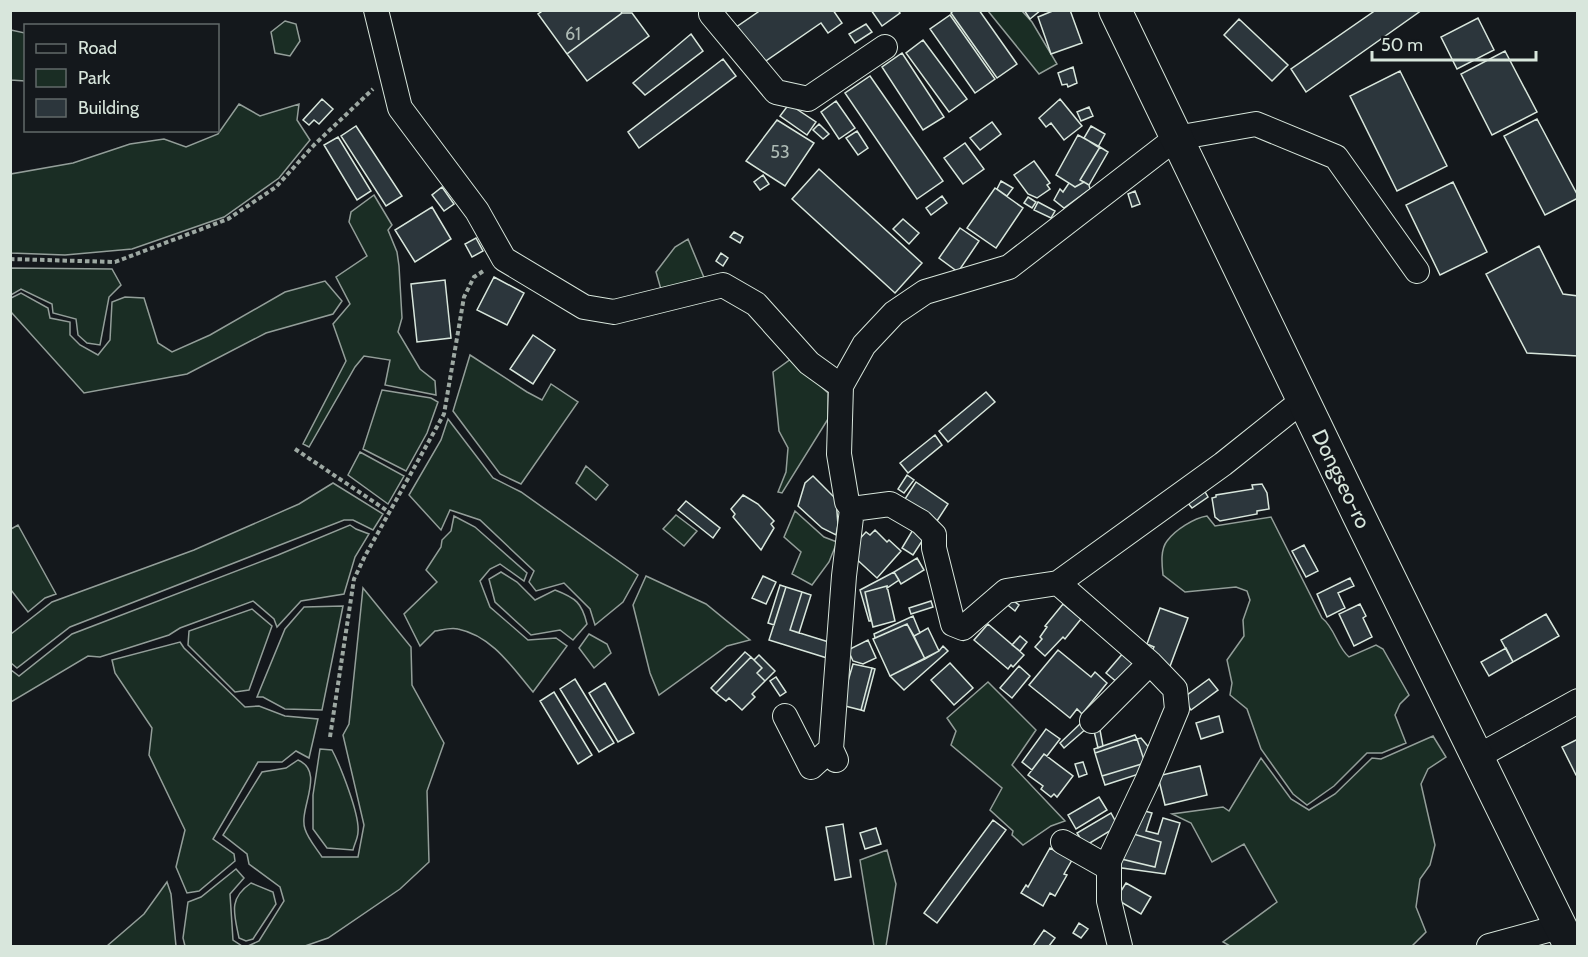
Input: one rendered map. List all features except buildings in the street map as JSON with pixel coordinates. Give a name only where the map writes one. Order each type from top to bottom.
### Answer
[{"type":"main road","name":"Dongseo-ro","points":[[1115,10],[1565,937]]},
{"type":"street","points":[[376,10],[400,108],[477,211],[504,259],[584,307],[614,312],[723,285],[756,304],[809,363],[841,386]]},
{"type":"street","points":[[712,10],[711,15],[776,92],[808,99],[885,47]]},
{"type":"street","points":[[785,716],[811,767],[833,754],[844,576],[852,509],[847,502],[839,454],[841,386],[864,345],[894,313],[925,292],[1008,267],[1176,138],[1256,124],[1336,158],[1417,271]]},
{"type":"street","points":[[852,509],[890,504],[921,522],[934,535],[934,548],[953,624],[963,628],[1006,591],[1058,583],[1223,464],[1303,400]]},
{"type":"street","points":[[1058,583],[1150,663],[1175,689],[1177,709],[1148,781],[1109,861],[1109,901],[1119,946]]},
{"type":"street","points":[[1092,721],[1150,663]]},
{"type":"street","points":[[1477,757],[1578,701]]},
{"type":"street","points":[[1063,842],[1109,868]]},
{"type":"street","points":[[1490,946],[1565,937]]},
{"type":"path","points":[[10,259],[115,262],[228,219],[276,187],[314,145],[391,71]]},
{"type":"path","points":[[330,737],[354,579],[444,414],[464,297],[474,277],[504,259]]},
{"type":"path","points":[[295,449],[389,512]]},
{"type":"green space","points":[[988,11],[1022,11],[1032,22],[1057,64],[1039,74]]},
{"type":"green space","points":[[285,21],[296,24],[300,41],[290,56],[275,53],[271,32]]},
{"type":"green space","points":[[11,30],[24,33],[24,81],[11,80]]},
{"type":"green space","points":[[239,104],[260,116],[299,104],[297,120],[310,140],[279,178],[224,217],[132,249],[65,255],[11,253],[11,174],[73,163],[130,144],[164,139],[186,147],[218,134]]},
{"type":"green space","points":[[374,195],[392,225],[388,230],[397,252],[402,318],[398,332],[420,369],[435,381],[436,395],[385,385],[390,360],[364,356],[355,367],[309,447],[303,444],[346,361],[333,324],[350,304],[336,277],[367,256],[349,222],[351,212]]},
{"type":"green space","points":[[688,239],[705,280],[662,293],[656,272],[675,247]]},
{"type":"green space","points":[[11,268],[112,269],[121,285],[109,297],[100,345],[87,343],[78,335],[76,319],[53,313],[52,304],[21,289],[11,295]]},
{"type":"green space","points":[[325,281],[342,301],[333,314],[266,333],[187,374],[84,393],[11,312],[11,298],[21,293],[48,308],[50,318],[70,322],[70,335],[80,345],[98,355],[110,340],[112,302],[125,297],[144,298],[158,343],[172,352],[210,335],[285,292]]},
{"type":"green space","points":[[470,355],[542,400],[551,384],[578,402],[521,484],[500,474],[453,411]]},
{"type":"green space","points":[[791,359],[828,393],[828,419],[782,493],[778,492],[786,472],[788,448],[779,431],[773,372]]},
{"type":"green space","points":[[382,390],[431,398],[438,402],[427,433],[406,471],[363,449]]},
{"type":"green space","points":[[448,419],[493,478],[521,492],[638,575],[623,602],[595,625],[590,609],[564,583],[536,591],[529,582],[534,571],[480,520],[450,510],[441,530],[409,495],[441,440]]},
{"type":"green space","points":[[360,452],[404,476],[388,504],[348,475]]},
{"type":"green space","points":[[586,466],[608,485],[596,500],[576,483]]},
{"type":"green space","points":[[333,483],[383,514],[373,530],[353,520],[344,520],[70,627],[17,668],[11,663],[11,634],[52,602],[194,550],[299,504]]},
{"type":"green space","points":[[795,511],[824,537],[837,542],[829,562],[812,585],[792,574],[801,552],[784,537]]},
{"type":"green space","points":[[676,515],[697,531],[684,546],[663,529]]},
{"type":"green space","points":[[454,516],[475,527],[527,573],[524,581],[500,564],[490,569],[480,581],[490,607],[528,640],[556,638],[567,646],[533,692],[509,663],[481,638],[449,628],[435,631],[420,646],[404,614],[437,582],[426,570],[441,547],[442,540],[451,531]]},
{"type":"green space","points":[[1207,516],[1215,526],[1271,517],[1322,618],[1345,653],[1349,657],[1376,645],[1383,649],[1409,695],[1400,704],[1395,715],[1406,743],[1382,753],[1367,753],[1334,786],[1307,805],[1293,794],[1261,749],[1247,709],[1230,695],[1232,683],[1227,660],[1244,636],[1243,620],[1250,600],[1247,591],[1236,587],[1185,592],[1163,575],[1162,553],[1167,541],[1185,525]]},
{"type":"green space","points":[[18,525],[56,594],[45,598],[28,612],[11,590],[11,529]]},
{"type":"green space","points":[[350,525],[369,534],[355,557],[344,594],[301,601],[277,627],[274,619],[253,601],[180,628],[169,635],[100,657],[88,656],[11,702],[11,670],[19,676],[72,634]]},
{"type":"green space","points":[[501,572],[517,582],[535,600],[555,590],[568,596],[580,606],[587,624],[573,640],[560,630],[531,635],[495,602],[489,579]]},
{"type":"green space","points":[[646,576],[706,604],[750,640],[727,646],[659,695],[650,673],[633,605]]},
{"type":"green space","points":[[363,588],[411,647],[412,685],[444,743],[427,791],[429,862],[400,889],[328,938],[305,946],[248,946],[259,941],[284,901],[280,887],[249,864],[247,854],[223,835],[262,772],[286,768],[298,760],[306,766],[311,782],[304,821],[308,836],[322,857],[358,857],[364,825],[343,735],[349,724]]},
{"type":"green space","points":[[343,606],[322,710],[285,709],[263,697],[257,697],[285,629],[304,607]]},
{"type":"green space","points":[[252,609],[272,626],[249,690],[235,692],[188,645],[189,631]]},
{"type":"green space","points":[[589,634],[607,644],[611,653],[594,668],[579,648]]},
{"type":"green space","points":[[180,642],[245,707],[259,706],[285,716],[318,719],[309,758],[296,751],[282,762],[258,762],[213,839],[234,854],[235,861],[199,891],[187,893],[176,867],[185,830],[149,755],[152,728],[115,673],[112,660]]},
{"type":"green space","points":[[988,682],[1036,730],[1012,765],[1065,821],[1051,826],[1023,845],[1012,835],[1013,831],[990,810],[1002,788],[951,745],[956,731],[947,718]]},
{"type":"green space","points":[[1433,736],[1446,757],[1428,769],[1421,784],[1435,845],[1430,865],[1420,879],[1416,907],[1426,932],[1412,946],[1230,946],[1223,942],[1277,902],[1244,844],[1212,862],[1191,823],[1172,814],[1223,807],[1229,811],[1261,758],[1291,799],[1309,810],[1335,794],[1372,758],[1381,759]]},
{"type":"green space","points":[[320,749],[332,750],[349,790],[358,824],[358,834],[353,850],[327,848],[313,829],[313,795]]},
{"type":"green space","points":[[887,850],[896,884],[886,946],[874,946],[860,860]]},
{"type":"green space","points":[[236,869],[244,878],[230,894],[233,940],[242,946],[185,946],[183,938],[188,902],[201,897]]},
{"type":"green space","points":[[167,882],[171,894],[176,946],[107,946],[144,914]]},
{"type":"green space","points":[[251,883],[273,892],[276,904],[253,939],[246,941],[239,938],[234,907],[239,895]]}]
